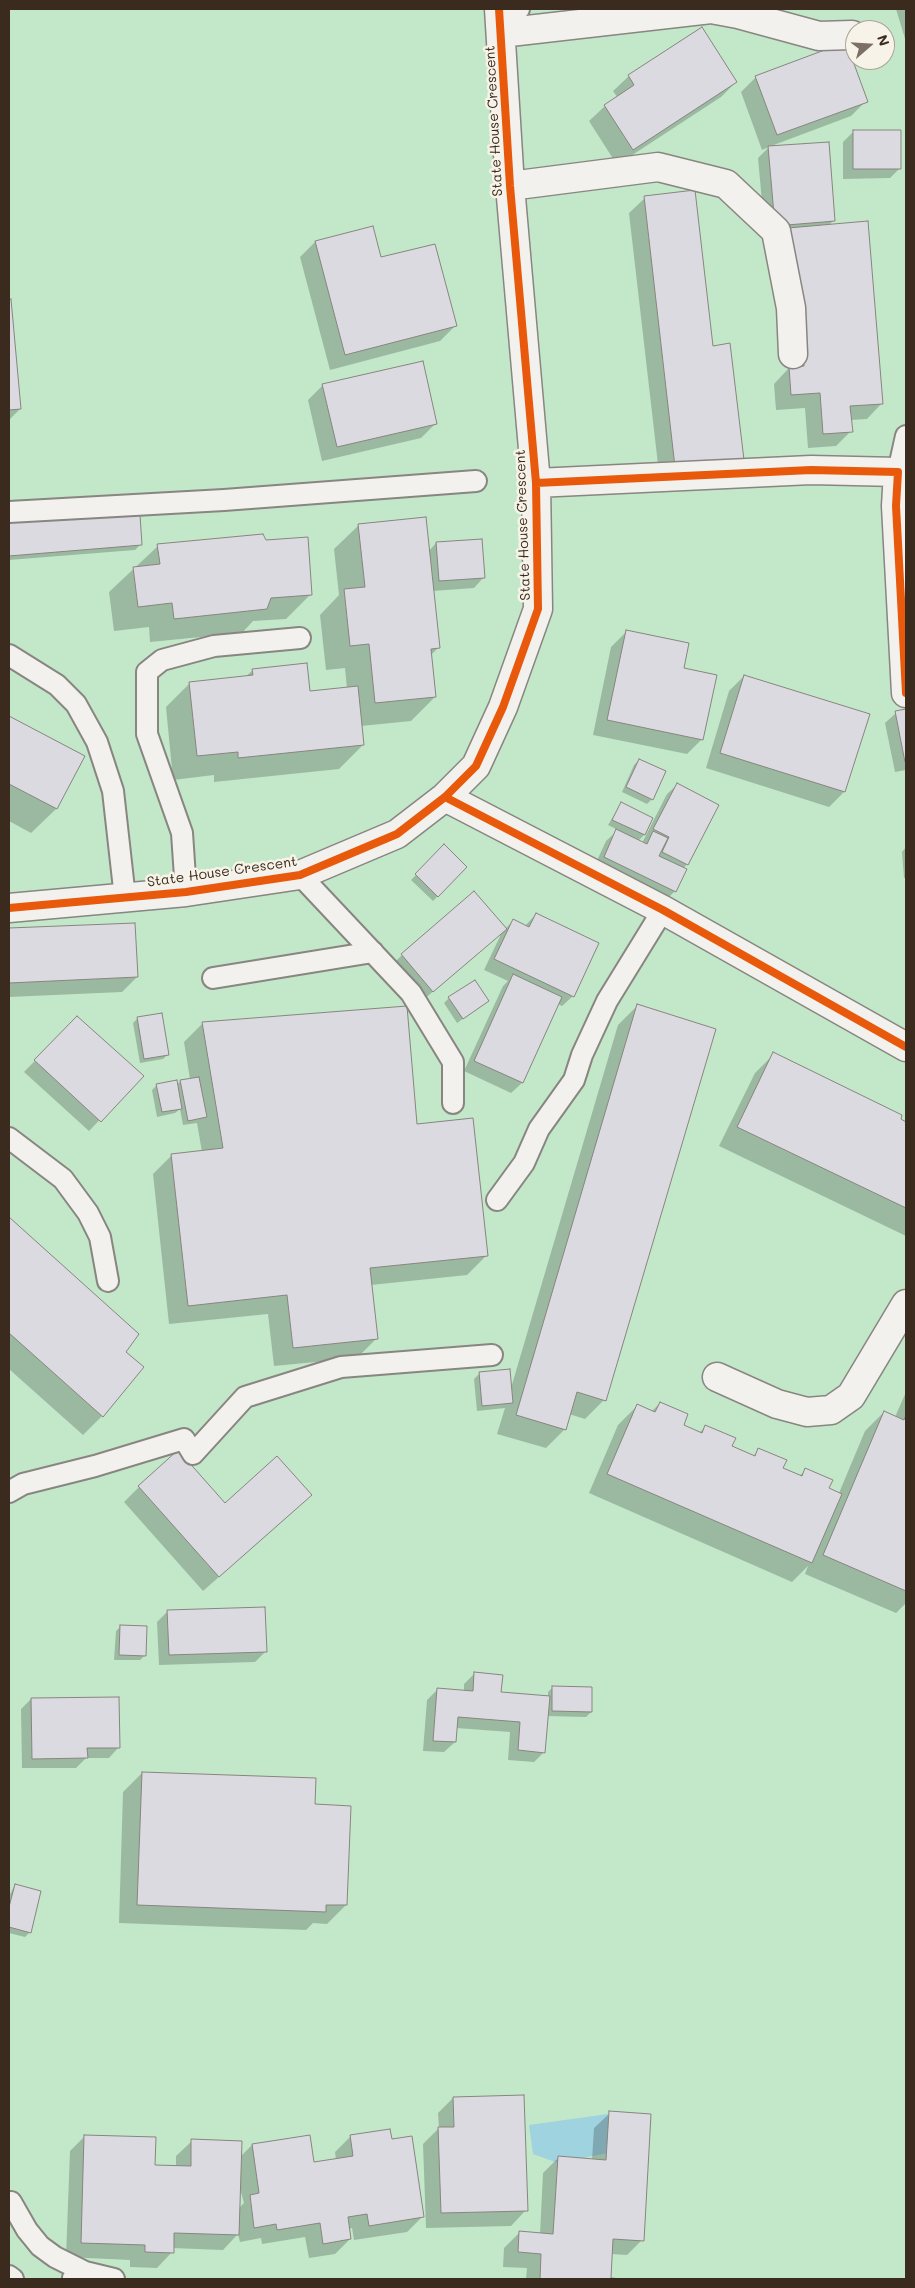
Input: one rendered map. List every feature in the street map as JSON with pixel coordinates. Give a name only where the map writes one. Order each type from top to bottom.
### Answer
[{"type":"street","points":[[505,17],[711,10],[738,14],[819,36],[845,35]]},
{"type":"street","name":"State House Crescent","points":[[9,908],[186,892],[300,875],[397,834],[445,797],[476,766],[503,707],[538,609],[536,483],[510,186],[505,17]]},
{"type":"street","points":[[510,186],[658,167],[726,184],[776,231],[791,308],[792,354]]},
{"type":"street","points":[[536,483],[811,470],[898,472],[896,506],[906,693]]},
{"type":"street","points":[[445,797],[663,910],[906,1047]]},
{"type":"street","points":[[717,1377],[777,1404],[806,1412],[831,1410],[851,1396],[906,1304]]},
{"type":"lane","points":[[898,472],[906,436]]},
{"type":"lane","points":[[9,512],[224,500],[476,481]]},
{"type":"lane","points":[[186,892],[182,833],[147,734],[147,672],[162,660],[214,646],[300,638]]},
{"type":"lane","points":[[9,655],[57,685],[76,704],[98,742],[113,791],[125,898]]},
{"type":"lane","points":[[300,875],[411,993],[453,1062],[453,1103]]},
{"type":"lane","points":[[497,1200],[524,1163],[539,1130],[574,1080],[582,1055],[607,1001],[663,910]]},
{"type":"lane","points":[[213,978],[373,952]]},
{"type":"lane","points":[[9,1138],[63,1179],[88,1213],[100,1237],[108,1280]]},
{"type":"lane","points":[[9,1492],[23,1484],[184,1439],[193,1454],[245,1397],[341,1367],[492,1354]]},
{"type":"lane","points":[[11,2202],[27,2230],[40,2246],[79,2276],[114,2279]]},
{"type":"lane","points":[[9,2276],[13,2279]]},
{"type":"green space","points":[[9,9],[906,9],[906,2279],[9,2279]]},
{"type":"water","points":[[608,2114],[608,2153],[558,2163],[533,2154],[529,2125]]},
{"type":"building","points":[[702,27],[737,82],[633,150],[604,105],[634,85],[628,75]]},
{"type":"building","points":[[845,42],[845,70],[856,70],[868,102],[777,135],[755,76]]},
{"type":"building","points":[[853,130],[901,130],[901,169],[853,169]]},
{"type":"building","points":[[829,142],[835,221],[775,226],[768,146]]},
{"type":"building","points":[[695,190],[713,346],[730,343],[744,460],[675,467],[644,196]]},
{"type":"building","points":[[868,221],[883,404],[850,406],[853,432],[823,434],[820,393],[791,395],[789,367],[804,366],[788,228]]},
{"type":"building","points":[[373,226],[381,257],[435,244],[457,326],[345,355],[315,241]]},
{"type":"building","points":[[11,299],[21,409],[9,410],[9,300]]},
{"type":"building","points":[[423,361],[437,424],[337,447],[322,384]]},
{"type":"building","points":[[132,509],[132,516],[140,515],[142,545],[9,556],[9,519]]},
{"type":"building","points":[[426,517],[440,648],[431,649],[436,697],[375,703],[369,644],[350,646],[344,589],[365,587],[358,524]]},
{"type":"building","points":[[263,534],[266,540],[308,537],[312,595],[271,598],[267,609],[174,619],[172,603],[138,607],[133,567],[160,564],[157,544]]},
{"type":"building","points":[[482,539],[485,578],[439,581],[436,542]]},
{"type":"building","points":[[626,630],[689,643],[684,668],[717,675],[703,740],[607,720]]},
{"type":"building","points":[[307,663],[310,691],[358,686],[364,745],[238,758],[238,752],[197,756],[189,682],[253,675],[252,669]]},
{"type":"building","points":[[744,675],[870,714],[845,792],[720,753]]},
{"type":"building","points":[[906,709],[906,762],[905,762],[895,711]]},
{"type":"building","points":[[9,716],[85,756],[57,809],[9,784]]},
{"type":"building","points":[[639,759],[666,771],[653,800],[626,787]]},
{"type":"building","points":[[677,783],[719,805],[688,865],[662,852],[669,837],[653,829]]},
{"type":"building","points":[[621,802],[653,818],[645,835],[612,820]]},
{"type":"building","points":[[616,829],[647,844],[653,831],[668,838],[659,856],[687,869],[676,892],[604,857]]},
{"type":"building","points":[[444,844],[467,867],[438,897],[415,874]]},
{"type":"building","points":[[474,891],[507,929],[433,992],[401,954]]},
{"type":"building","points":[[536,913],[599,943],[574,997],[494,959],[513,919],[529,927]]},
{"type":"building","points":[[135,923],[138,977],[9,983],[9,928]]},
{"type":"building","points":[[513,974],[562,997],[523,1083],[474,1061]]},
{"type":"building","points":[[475,980],[489,1001],[463,1019],[448,997]]},
{"type":"building","points":[[637,1004],[716,1029],[606,1401],[577,1392],[566,1430],[516,1415]]},
{"type":"building","points":[[407,1006],[417,1124],[473,1118],[488,1256],[370,1268],[378,1339],[293,1348],[287,1295],[188,1306],[171,1154],[223,1148],[202,1022]]},
{"type":"building","points":[[162,1013],[169,1055],[144,1059],[137,1017]]},
{"type":"building","points":[[77,1016],[144,1076],[101,1122],[34,1060]]},
{"type":"building","points":[[773,1052],[902,1115],[901,1119],[906,1122],[906,1208],[737,1127]]},
{"type":"building","points":[[199,1077],[207,1117],[188,1121],[180,1080]]},
{"type":"building","points":[[177,1080],[182,1109],[162,1112],[156,1084]]},
{"type":"building","points":[[9,1217],[139,1334],[126,1352],[144,1367],[103,1417],[9,1333]]},
{"type":"building","points":[[510,1369],[513,1403],[482,1406],[479,1372]]},
{"type":"building","points":[[660,1402],[688,1414],[684,1425],[702,1433],[705,1425],[736,1438],[732,1446],[755,1456],[758,1448],[787,1460],[783,1468],[802,1476],[805,1468],[833,1480],[829,1488],[842,1494],[812,1563],[607,1474],[637,1404],[655,1412]]},
{"type":"building","points":[[884,1411],[904,1420],[906,1415],[906,1591],[823,1555]]},
{"type":"building","points":[[178,1450],[225,1503],[277,1456],[312,1495],[219,1577],[138,1486]]},
{"type":"building","points":[[265,1607],[267,1652],[169,1655],[167,1610]]},
{"type":"building","points":[[120,1625],[147,1626],[146,1656],[119,1655]]},
{"type":"building","points":[[474,1672],[503,1675],[501,1692],[550,1696],[545,1753],[518,1750],[520,1722],[458,1717],[456,1742],[433,1741],[437,1688],[473,1691]]},
{"type":"building","points":[[552,1686],[592,1687],[592,1712],[552,1711]]},
{"type":"building","points":[[119,1697],[120,1748],[87,1748],[88,1758],[32,1759],[31,1698]]},
{"type":"building","points":[[142,1772],[316,1778],[315,1804],[351,1806],[347,1905],[326,1905],[326,1912],[137,1905]]},
{"type":"building","points":[[15,1884],[41,1891],[31,1933],[9,1927],[9,1907]]},
{"type":"building","points":[[524,2095],[528,2211],[441,2213],[438,2127],[454,2127],[453,2097]]},
{"type":"building","points":[[609,2111],[651,2114],[644,2241],[613,2239],[611,2278],[622,2279],[540,2279],[541,2254],[518,2252],[519,2231],[553,2234],[558,2156],[606,2160]]},
{"type":"building","points":[[390,2129],[392,2139],[412,2136],[424,2217],[369,2226],[367,2214],[348,2217],[351,2239],[323,2244],[320,2223],[277,2230],[276,2224],[254,2228],[250,2195],[259,2193],[252,2144],[310,2135],[314,2162],[353,2156],[350,2135]]},
{"type":"building","points":[[84,2135],[156,2137],[155,2165],[191,2166],[191,2139],[242,2141],[239,2235],[174,2233],[174,2253],[145,2252],[145,2245],[81,2243]]},
{"type":"cycle path","points":[[9,908],[186,892],[300,875],[397,834],[445,797],[476,766],[503,707],[538,609],[536,483],[510,186],[499,9]]},
{"type":"cycle path","points":[[536,483],[811,470],[898,472],[896,506],[906,693]]},
{"type":"cycle path","points":[[445,797],[663,910],[906,1047]]}]
